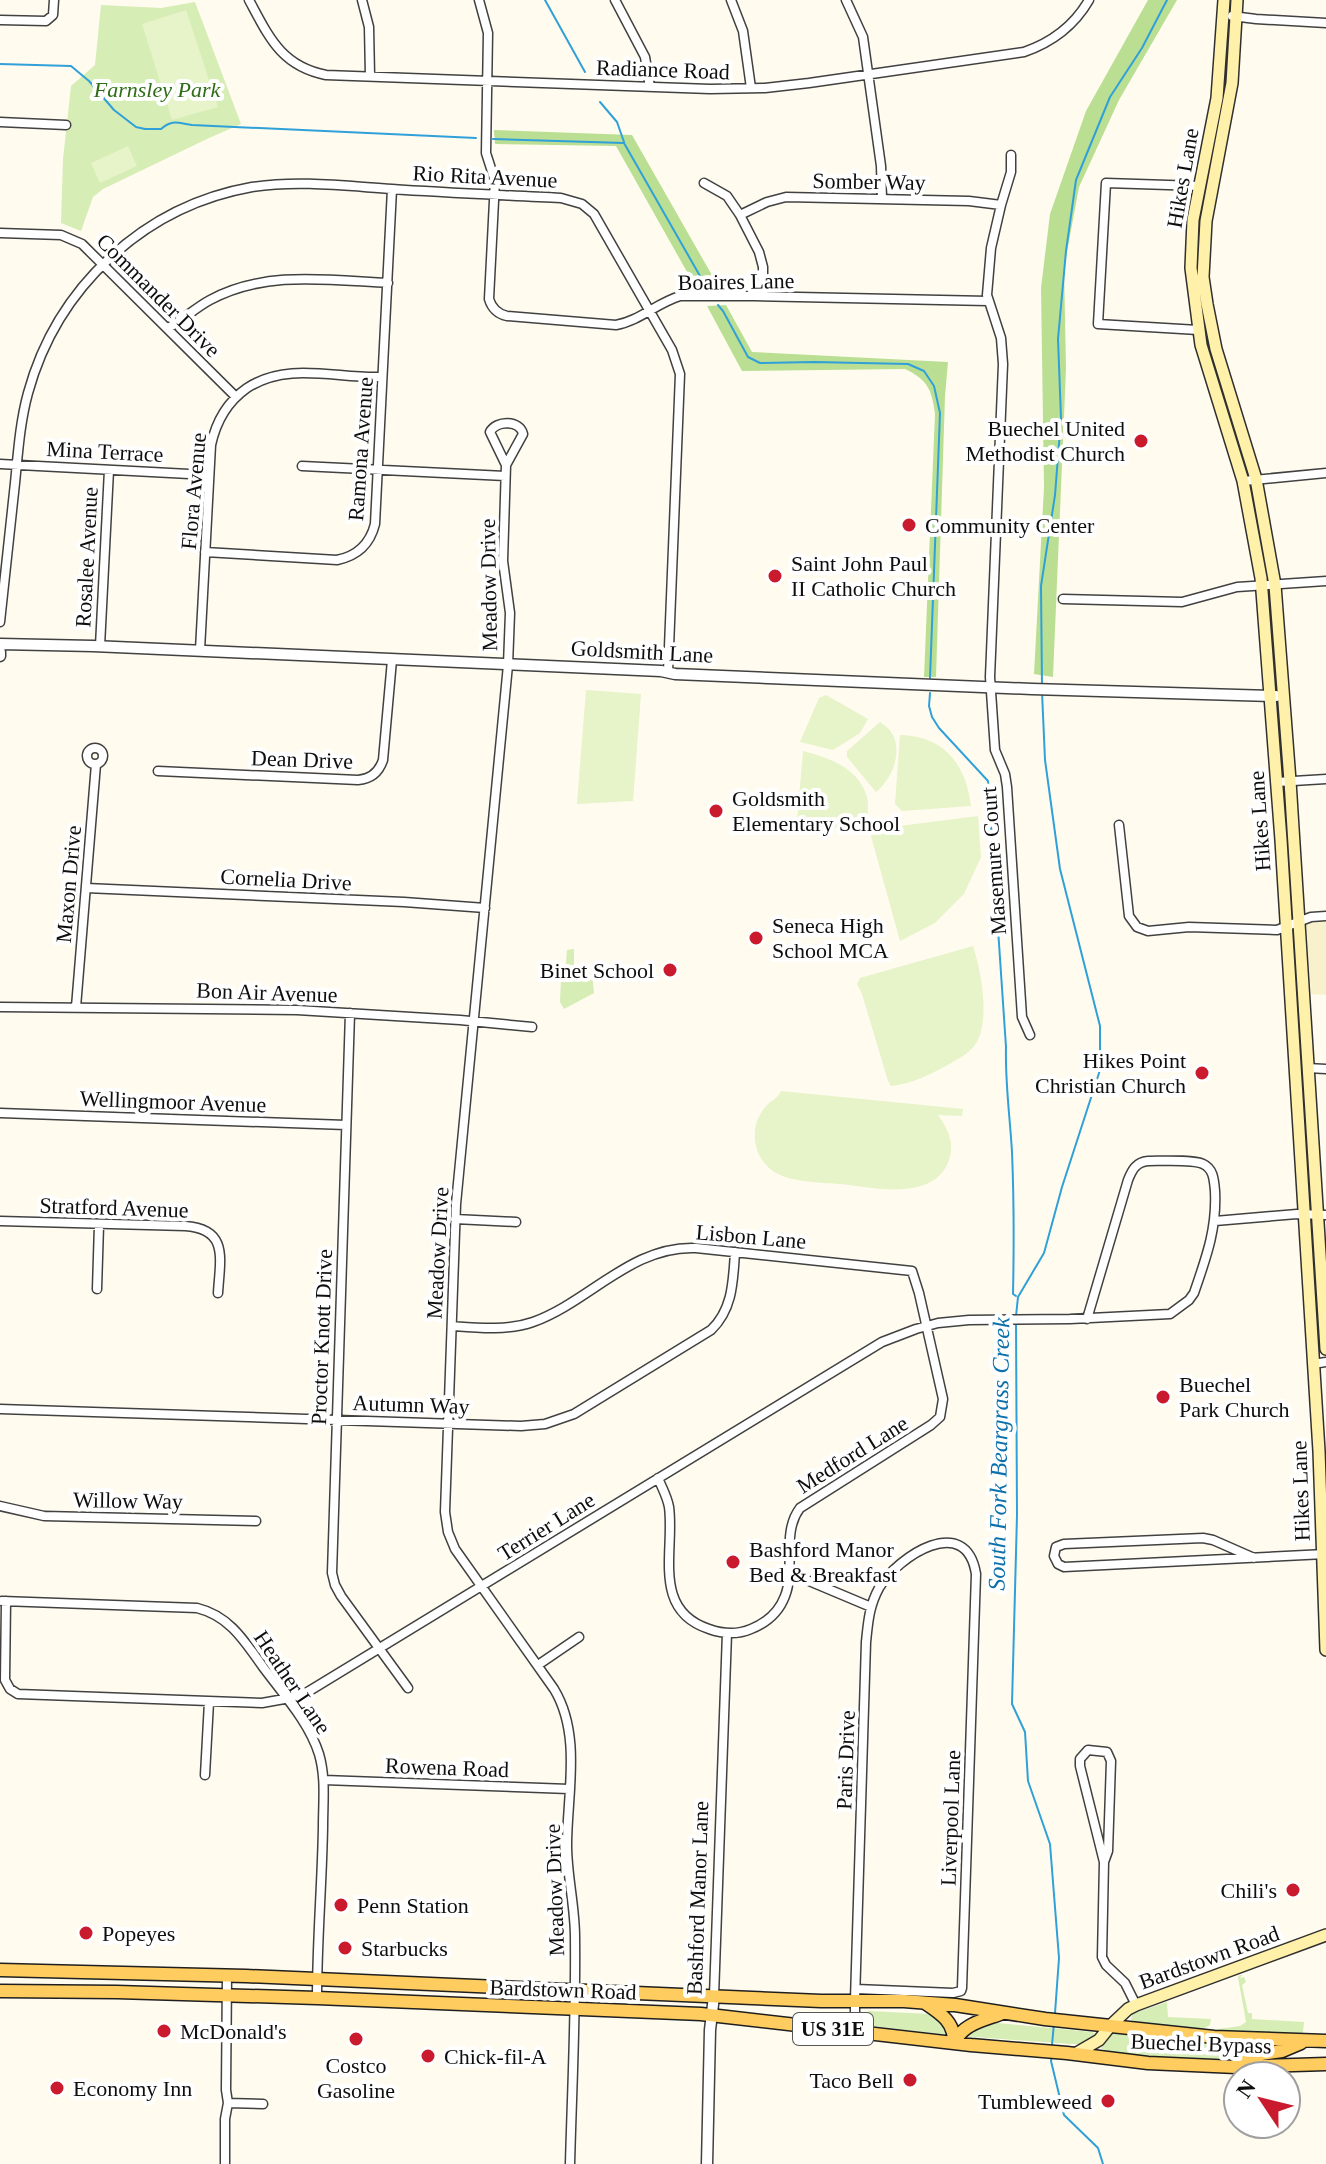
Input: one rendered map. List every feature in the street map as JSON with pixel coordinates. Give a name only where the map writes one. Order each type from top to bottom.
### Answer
[{"type":"main road","name":"Hikes Lane","points":[[1224,0],[1217,98],[1193,220],[1193,295],[1209,373],[1250,480],[1290,781],[1307,1068],[1321,1215],[1326,1349]]},
{"type":"main road","name":"Hikes Lane","points":[[1237,0],[1232,83],[1206,221],[1203,277],[1216,349],[1275,585],[1280,629],[1277,782],[1303,1215],[1320,1363],[1326,1650]]},
{"type":"main road","name":"Bardstown Road","points":[[0,1991],[317,1998],[711,2015],[1071,2054],[1099,2040],[1122,2014],[1136,2005],[1326,1935]]},
{"type":"main road","name":"Bardstown Road","points":[[0,1970],[227,1975],[821,2001],[855,1994],[1111,2025]]},
{"type":"main road","points":[[98,1992],[103,1972]]},
{"type":"main road","points":[[924,2003],[942,2015],[952,2027],[954,2043]]},
{"type":"main road","points":[[954,2043],[967,2026],[1004,2013]]},
{"type":"main road","name":"Buechel Bypass","points":[[1111,2025],[1214,2037],[1326,2041]]},
{"type":"main road","points":[[1214,2037],[1232,2049],[1234,2060]]},
{"type":"main road","points":[[1240,2060],[1242,2057],[1282,2051],[1308,2041]]},
{"type":"main road","name":"Buechel Bypass","points":[[1071,2054],[1148,2063],[1222,2066]]},
{"type":"main road","name":"Buechel Bypass","points":[[1302,2065],[1326,2064]]},
{"type":"street","points":[[0,20],[46,21],[53,15],[54,0]]},
{"type":"street","name":"Radiance Road","points":[[249,0],[279,50],[292,62],[326,75],[710,89],[751,88],[1024,52],[1064,32],[1089,0]]},
{"type":"street","points":[[362,0],[369,27],[370,76]]},
{"type":"street","points":[[479,0],[488,33],[486,146],[495,181],[494,193]]},
{"type":"street","points":[[615,0],[645,57],[650,87]]},
{"type":"street","points":[[731,0],[743,31],[751,88]]},
{"type":"street","points":[[846,0],[863,37],[881,166],[882,199]]},
{"type":"street","points":[[1224,14],[1326,23]]},
{"type":"street","points":[[0,122],[66,125]]},
{"type":"street","points":[[988,301],[991,248],[1011,172],[1011,155]]},
{"type":"street","points":[[704,183],[727,196],[740,215],[759,252],[763,267],[763,296]]},
{"type":"street","points":[[1198,330],[1098,324],[1106,183],[1199,186]]},
{"type":"street","name":"Rio Rita Avenue","points":[[0,622],[24,409],[41,352],[64,310],[102,264],[161,219],[197,202],[233,191],[287,184],[494,193],[568,199],[587,207],[603,229],[676,358],[680,374],[668,672]]},
{"type":"street","name":"Ramona Avenue","points":[[205,552],[330,560],[349,556],[366,544],[373,532],[392,189]]},
{"type":"street","name":"Boaires Lane","points":[[494,193],[489,293],[493,308],[507,316],[609,325],[627,322],[680,296],[988,301]]},
{"type":"street","name":"Somber Way","points":[[740,215],[786,197],[969,201],[1001,205]]},
{"type":"street","name":"Commander Drive","points":[[0,233],[65,236],[82,244],[236,397]]},
{"type":"street","points":[[168,328],[211,299],[255,283],[301,278],[388,283]]},
{"type":"street","name":"Masemure Court","points":[[988,301],[1001,338],[1003,364],[990,686],[995,750],[1007,787],[1022,1017],[1030,1035]]},
{"type":"street","name":"Flora Avenue","points":[[200,650],[208,475],[216,426],[236,397],[256,383],[280,374],[382,377]]},
{"type":"street","name":"Meadow Drive","points":[[506,465],[490,432],[494,425],[514,424],[523,429],[521,439],[506,465],[505,476],[503,561],[510,613],[508,665],[455,1219],[446,1521],[455,1549],[538,1665],[560,1698],[567,1717],[570,1735],[567,1855],[574,1922],[575,2009],[570,2164]]},
{"type":"street","name":"Mina Terrace","points":[[0,464],[208,475]]},
{"type":"street","points":[[302,466],[505,476]]},
{"type":"street","name":"Rosalee Avenue","points":[[100,646],[109,470]]},
{"type":"street","points":[[1250,480],[1326,473]]},
{"type":"street","points":[[1063,599],[1182,602],[1237,587],[1326,581]]},
{"type":"street","name":"Goldsmith Lane","points":[[0,644],[200,650],[1032,689],[1277,696]]},
{"type":"street","name":"Dean Drive","points":[[158,771],[368,778],[377,772],[383,760],[392,660]]},
{"type":"street","name":"Maxon Drive","points":[[76,1007],[96,764]]},
{"type":"street","points":[[1277,782],[1326,779]]},
{"type":"street","points":[[1119,825],[1128,907],[1131,921],[1137,927],[1148,931],[1189,927],[1277,930],[1311,917],[1326,916]]},
{"type":"street","name":"Cornelia Drive","points":[[86,888],[485,908]]},
{"type":"street","name":"Bon Air Avenue","points":[[0,1007],[282,1009],[532,1027]]},
{"type":"street","name":"Proctor Knott Drive","points":[[350,1013],[331,1560],[333,1579],[341,1596],[408,1688]]},
{"type":"street","points":[[1307,1068],[1326,1069]]},
{"type":"street","name":"Wellingmoor Avenue","points":[[0,1113],[346,1125]]},
{"type":"street","points":[[1087,1319],[1128,1180],[1140,1162],[1199,1163],[1207,1167],[1214,1179],[1215,1221],[1321,1215]]},
{"type":"street","points":[[455,1219],[516,1222]]},
{"type":"street","name":"Stratford Avenue","points":[[0,1221],[199,1227],[209,1232],[219,1247],[218,1293]]},
{"type":"street","name":"Terrier Lane","points":[[3,1601],[5,1680],[14,1692],[27,1695],[262,1703],[301,1696],[872,1347],[897,1336],[969,1320],[1087,1319],[1170,1314],[1194,1293],[1215,1221]]},
{"type":"street","points":[[97,1289],[99,1225]]},
{"type":"street","name":"Lisbon Lane","points":[[452,1326],[509,1327],[530,1323],[647,1256],[668,1249],[696,1248],[912,1271],[927,1327]]},
{"type":"street","name":"Autumn Way","points":[[0,1409],[533,1426],[561,1420],[585,1408],[717,1324],[729,1302],[735,1252]]},
{"type":"street","name":"Medford Lane","points":[[727,1633],[753,1629],[772,1616],[785,1597],[790,1573],[792,1524],[800,1508],[940,1417],[943,1399],[927,1327]]},
{"type":"street","points":[[658,1478],[669,1506],[668,1577],[675,1601],[698,1625],[727,1633]]},
{"type":"street","name":"Willow Way","points":[[0,1506],[44,1516],[256,1521]]},
{"type":"street","points":[[1254,1558],[1203,1538],[1064,1544],[1056,1547],[1054,1556],[1058,1564],[1064,1567],[1254,1558],[1324,1554]]},
{"type":"street","name":"Paris Drive","points":[[855,2031],[866,1642],[871,1607],[885,1580],[904,1560],[935,1544],[958,1546]]},
{"type":"street","name":"Liverpool Lane","points":[[855,1994],[953,1993],[962,1988],[976,1574],[971,1558],[958,1546]]},
{"type":"street","points":[[790,1573],[871,1607]]},
{"type":"street","name":"Heather Lane","points":[[3,1601],[187,1607],[219,1616],[234,1628],[315,1744],[324,1780],[317,1998]]},
{"type":"street","name":"Bashford Manor Lane","points":[[707,2164],[727,1633]]},
{"type":"street","points":[[538,1665],[579,1637]]},
{"type":"street","points":[[205,1775],[209,1702]]},
{"type":"street","points":[[1104,1862],[1108,1851],[1111,1761],[1107,1752],[1088,1750],[1080,1759],[1080,1766],[1104,1862],[1102,1957],[1125,1983],[1136,2005]]},
{"type":"street","name":"Rowena Road","points":[[324,1780],[569,1789]]},
{"type":"street","points":[[225,2164],[227,1975]]},
{"type":"street","points":[[228,2103],[263,2104]]},
{"type":"shaded area","points":[[1326,921],[1326,995],[1311,994],[1306,923]]},
{"type":"green space","points":[[1148,0],[1177,0],[1119,100],[1079,187],[1064,268],[1066,369],[1053,677],[1034,674],[1044,487],[1041,288],[1050,214],[1086,111]]},
{"type":"green space","name":"Farnsley Park","points":[[195,2],[241,124],[103,189],[93,197],[81,231],[61,223],[63,159],[71,86],[95,65],[101,5],[161,8]]},
{"type":"green space","points":[[186,10],[218,107],[172,120],[142,24]]},
{"type":"green space","points":[[494,130],[632,135],[717,284],[695,286],[616,146],[495,144]]},
{"type":"green space","points":[[128,146],[137,166],[100,183],[91,163]]},
{"type":"green space","points":[[726,305],[752,352],[948,362],[936,677],[924,677],[935,414],[928,387],[905,369],[742,371],[707,306]]},
{"type":"green space","points":[[586,690],[641,694],[633,801],[577,804]]},
{"type":"green space","points":[[826,695],[868,719],[860,733],[833,750],[800,742],[819,698]]},
{"type":"green space","points":[[880,722],[894,737],[896,757],[889,777],[876,792],[847,757],[847,751]]},
{"type":"green space","points":[[900,735],[929,741],[950,756],[964,778],[971,806],[902,811],[895,804]]},
{"type":"green space","points":[[803,751],[841,765],[857,778],[867,797],[867,829],[801,826],[797,821]]},
{"type":"green space","points":[[978,816],[981,857],[964,894],[935,923],[900,941],[871,836],[876,829]]},
{"type":"green space","points":[[973,946],[984,1010],[975,1045],[961,1058],[931,1073],[891,1086],[857,984],[860,978]]},
{"type":"green space","points":[[574,949],[574,971],[579,976],[592,974],[594,993],[564,1009],[560,1002],[561,979],[565,976],[567,950]]},
{"type":"green space","points":[[781,1091],[963,1109],[962,1116],[938,1115],[951,1142],[949,1160],[941,1174],[916,1187],[868,1188],[808,1182],[776,1173],[768,1167],[757,1148],[755,1128],[762,1111]]},
{"type":"green space","points":[[1240,1975],[1246,1982],[1242,1985],[1252,2019],[1304,2022],[1303,2032],[1299,2036],[1212,2030],[1240,2026],[1246,2022],[1238,1977]]},
{"type":"green space","points":[[1167,2002],[1168,2017],[1211,2019],[1210,2025],[1203,2029],[1131,2020],[1132,2014]]},
{"type":"green space","points":[[869,2011],[930,2014],[939,2019],[949,2035],[865,2025],[860,2017]]},
{"type":"green space","points":[[988,2022],[1092,2032],[1096,2035],[1082,2044],[962,2036]]},
{"type":"green space","points":[[1111,2033],[1211,2044],[1222,2049],[1229,2059],[1113,2054],[1101,2048]]},
{"type":"waterway","points":[[545,0],[585,72]]},
{"type":"waterway","name":"South Fork Beargrass Creek","points":[[1042,686],[1041,586],[1055,495],[1061,418],[1058,339],[1076,180],[1110,97],[1142,48],[1167,0]]},
{"type":"waterway","points":[[0,64],[71,66],[114,110],[136,127],[145,129],[161,129],[175,122],[476,138]]},
{"type":"waterway","points":[[600,102],[617,122],[624,142]]},
{"type":"waterway","points":[[493,139],[624,143],[708,290]]},
{"type":"waterway","points":[[718,305],[748,357],[760,363],[908,364],[924,371],[934,386],[940,413],[930,678]]},
{"type":"waterway","name":"South Fork Beargrass Creek","points":[[1016,1316],[1018,1297],[1044,1253],[1100,1070],[1100,1026],[1060,869],[1045,760],[1042,692]]},
{"type":"waterway","points":[[930,693],[929,706],[939,728],[988,781],[1012,1152],[1013,1294],[1016,1296]]},
{"type":"waterway","name":"South Fork Beargrass Creek","points":[[1016,1322],[1017,1515],[1012,1704],[1025,1732],[1028,1781],[1050,1844],[1059,1958],[1055,2013]]},
{"type":"waterway","name":"South Fork Beargrass Creek","points":[[1052,2045],[1054,2023]]},
{"type":"waterway","name":"South Fork Beargrass Creek","points":[[1052,2055],[1064,2115],[1098,2148],[1103,2164]]},
{"type":"place","name":"Buechel United Methodist Church","points":[[1141,441]]},
{"type":"place","name":"Community Center","points":[[909,525]]},
{"type":"place","name":"Saint John Paul II Catholic Church","points":[[775,576]]},
{"type":"place","name":"Goldsmith Elementary School","points":[[716,811]]},
{"type":"place","name":"Seneca High School MCA","points":[[756,938]]},
{"type":"place","name":"Binet School","points":[[670,970]]},
{"type":"place","name":"Hikes Point Christian Church","points":[[1202,1073]]},
{"type":"place","name":"Buechel Park Church","points":[[1163,1397]]},
{"type":"place","name":"Bashford Manor Bed & Breakfast","points":[[733,1562]]},
{"type":"place","name":"Chili's","points":[[1293,1890]]},
{"type":"place","name":"Penn Station","points":[[341,1905]]},
{"type":"place","name":"Popeyes","points":[[86,1933]]},
{"type":"place","name":"Starbucks","points":[[345,1948]]},
{"type":"place","name":"McDonald's","points":[[164,2031]]},
{"type":"place","name":"Costco Gasoline","points":[[356,2039]]},
{"type":"place","name":"Chick-fil-A","points":[[428,2056]]},
{"type":"place","name":"Taco Bell","points":[[910,2080]]},
{"type":"place","name":"Economy Inn","points":[[57,2088]]},
{"type":"place","name":"Tumbleweed","points":[[1108,2101]]}]
